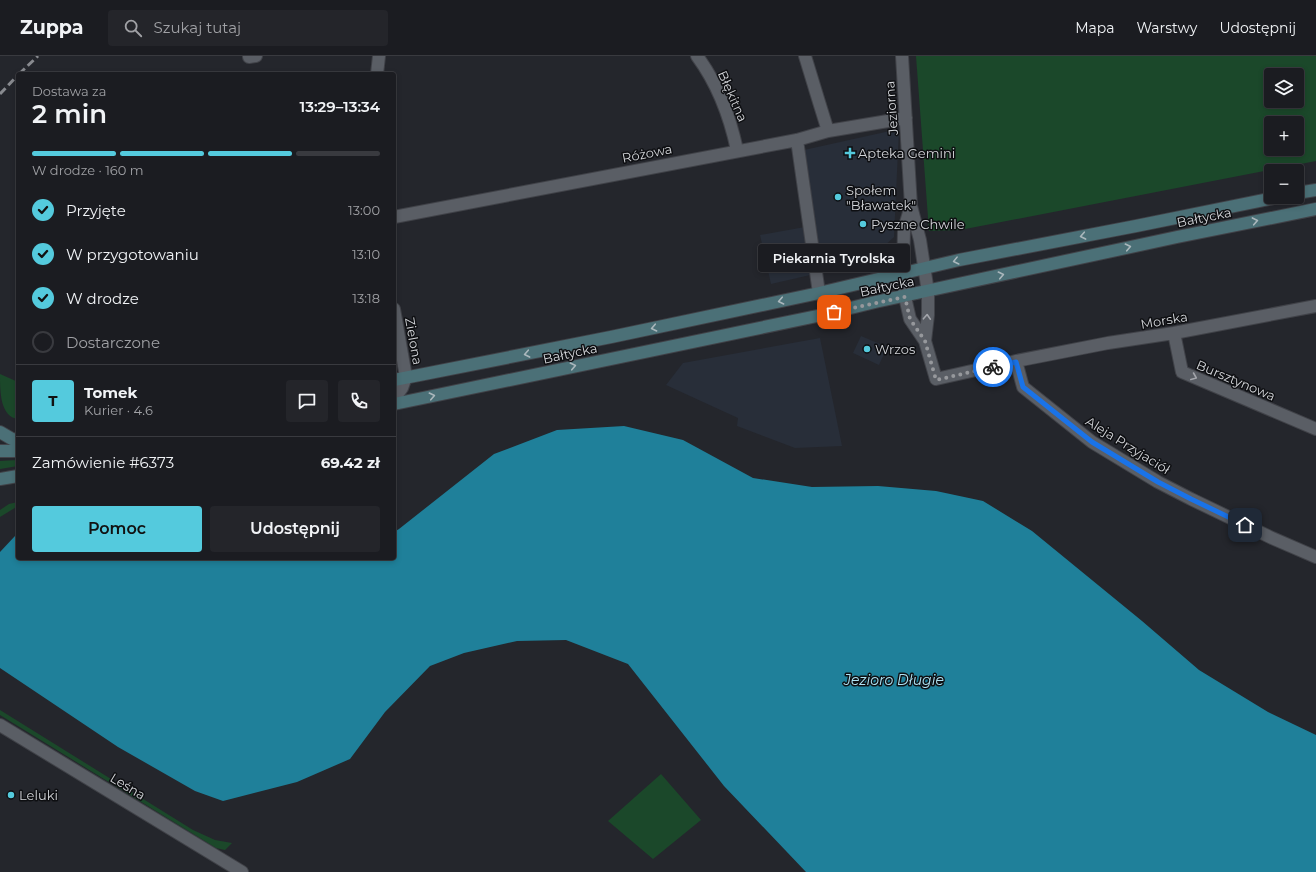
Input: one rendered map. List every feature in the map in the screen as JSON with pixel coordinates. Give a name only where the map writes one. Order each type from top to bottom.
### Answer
[{"type":"main road","points":[[1304,193],[1316,190]]},
{"type":"main road","name":"Bałtycka","points":[[400,378],[611,337],[819,293],[869,280],[903,274],[960,260],[1264,200]]},
{"type":"main road","name":"Bałtycka","points":[[396,404],[814,317],[1177,237],[1316,209]]},
{"type":"main road","points":[[0,432],[16,440]]},
{"type":"main road","points":[[0,452],[16,451]]},
{"type":"main road","points":[[0,479],[16,476]]},
{"type":"street","points":[[248,56],[256,56]]},
{"type":"street","points":[[377,72],[379,56]]},
{"type":"street","name":"Błękitna","points":[[697,56],[719,95],[733,130],[737,150]]},
{"type":"street","points":[[805,56],[828,131]]},
{"type":"street","name":"Jeziorna","points":[[902,56],[911,206],[920,240],[925,269]]},
{"type":"street","name":"Różowa","points":[[396,217],[737,150],[797,140],[828,131],[906,118]]},
{"type":"street","points":[[797,140],[819,293]]},
{"type":"street","name":"Jeziorna","points":[[905,297],[903,274],[904,229],[911,206]]},
{"type":"street","points":[[925,269],[928,292],[928,315],[925,341]]},
{"type":"street","points":[[905,297],[910,319],[925,341],[936,380],[1016,362]]},
{"type":"street","name":"Morska","points":[[1016,362],[1108,343],[1174,333],[1316,306]]},
{"type":"street","name":"Zielona","points":[[396,332],[402,388],[396,396]]},
{"type":"street","name":"Bursztynowa","points":[[1174,333],[1182,372],[1316,429]]},
{"type":"street","name":"Aleja Przyjaciół","points":[[1016,362],[1023,387],[1092,442],[1158,482],[1191,499],[1272,538],[1316,557]]},
{"type":"street","name":"Leśna","points":[[0,724],[242,872]]},
{"type":"shaded area","points":[[899,129],[894,237],[867,262],[771,284],[760,235],[816,225],[804,150]]},
{"type":"shaded area","points":[[861,336],[887,347],[879,365],[853,353]]},
{"type":"shaded area","points":[[820,338],[842,446],[795,448],[737,426],[738,418],[666,385],[683,363]]},
{"type":"green space","points":[[916,56],[1316,56],[1316,161],[1301,164],[1264,164],[1264,171],[960,230],[929,231]]},
{"type":"green space","points":[[0,374],[16,381],[16,418],[8,414],[4,408],[0,388]]},
{"type":"green space","points":[[16,460],[16,466],[0,469],[0,461]]},
{"type":"green space","points":[[16,502],[16,507],[0,517],[0,510],[9,504]]},
{"type":"green space","points":[[0,710],[193,830],[215,840],[232,843],[225,850],[216,848],[0,715]]},
{"type":"green space","points":[[661,774],[701,820],[653,859],[608,821]]},
{"type":"water","name":"Jezioro Długie","points":[[624,426],[683,440],[753,478],[812,487],[878,486],[936,491],[983,501],[1032,531],[1199,670],[1268,712],[1316,735],[1316,872],[806,872],[724,786],[628,664],[566,640],[517,641],[464,653],[430,666],[385,712],[350,759],[297,782],[223,801],[195,791],[118,747],[0,668],[0,552],[16,535],[16,560],[396,560],[396,531],[494,454],[557,430]]},
{"type":"railway","points":[[21,72],[38,56]]},
{"type":"railway","points":[[0,94],[16,77]]},
{"type":"way so far","points":[[834,312],[875,302],[905,297],[910,319],[925,341],[936,380],[993,367]]},
{"type":"place","name":"Apteka Gemini","points":[[850,153]]},
{"type":"place","name":"Społem \"Bławatek\"","points":[[838,197]]},
{"type":"place","name":"Pyszne Chwile","points":[[863,224]]},
{"type":"place","name":"Piekarnia Tyrolska","points":[[834,312]]},
{"type":"place","name":"Wrzos","points":[[867,349]]},
{"type":"place","name":"Leluki","points":[[11,795]]},
{"type":"route","points":[[993,367],[1016,362],[1023,387],[1092,442],[1158,482],[1245,525]]}]
